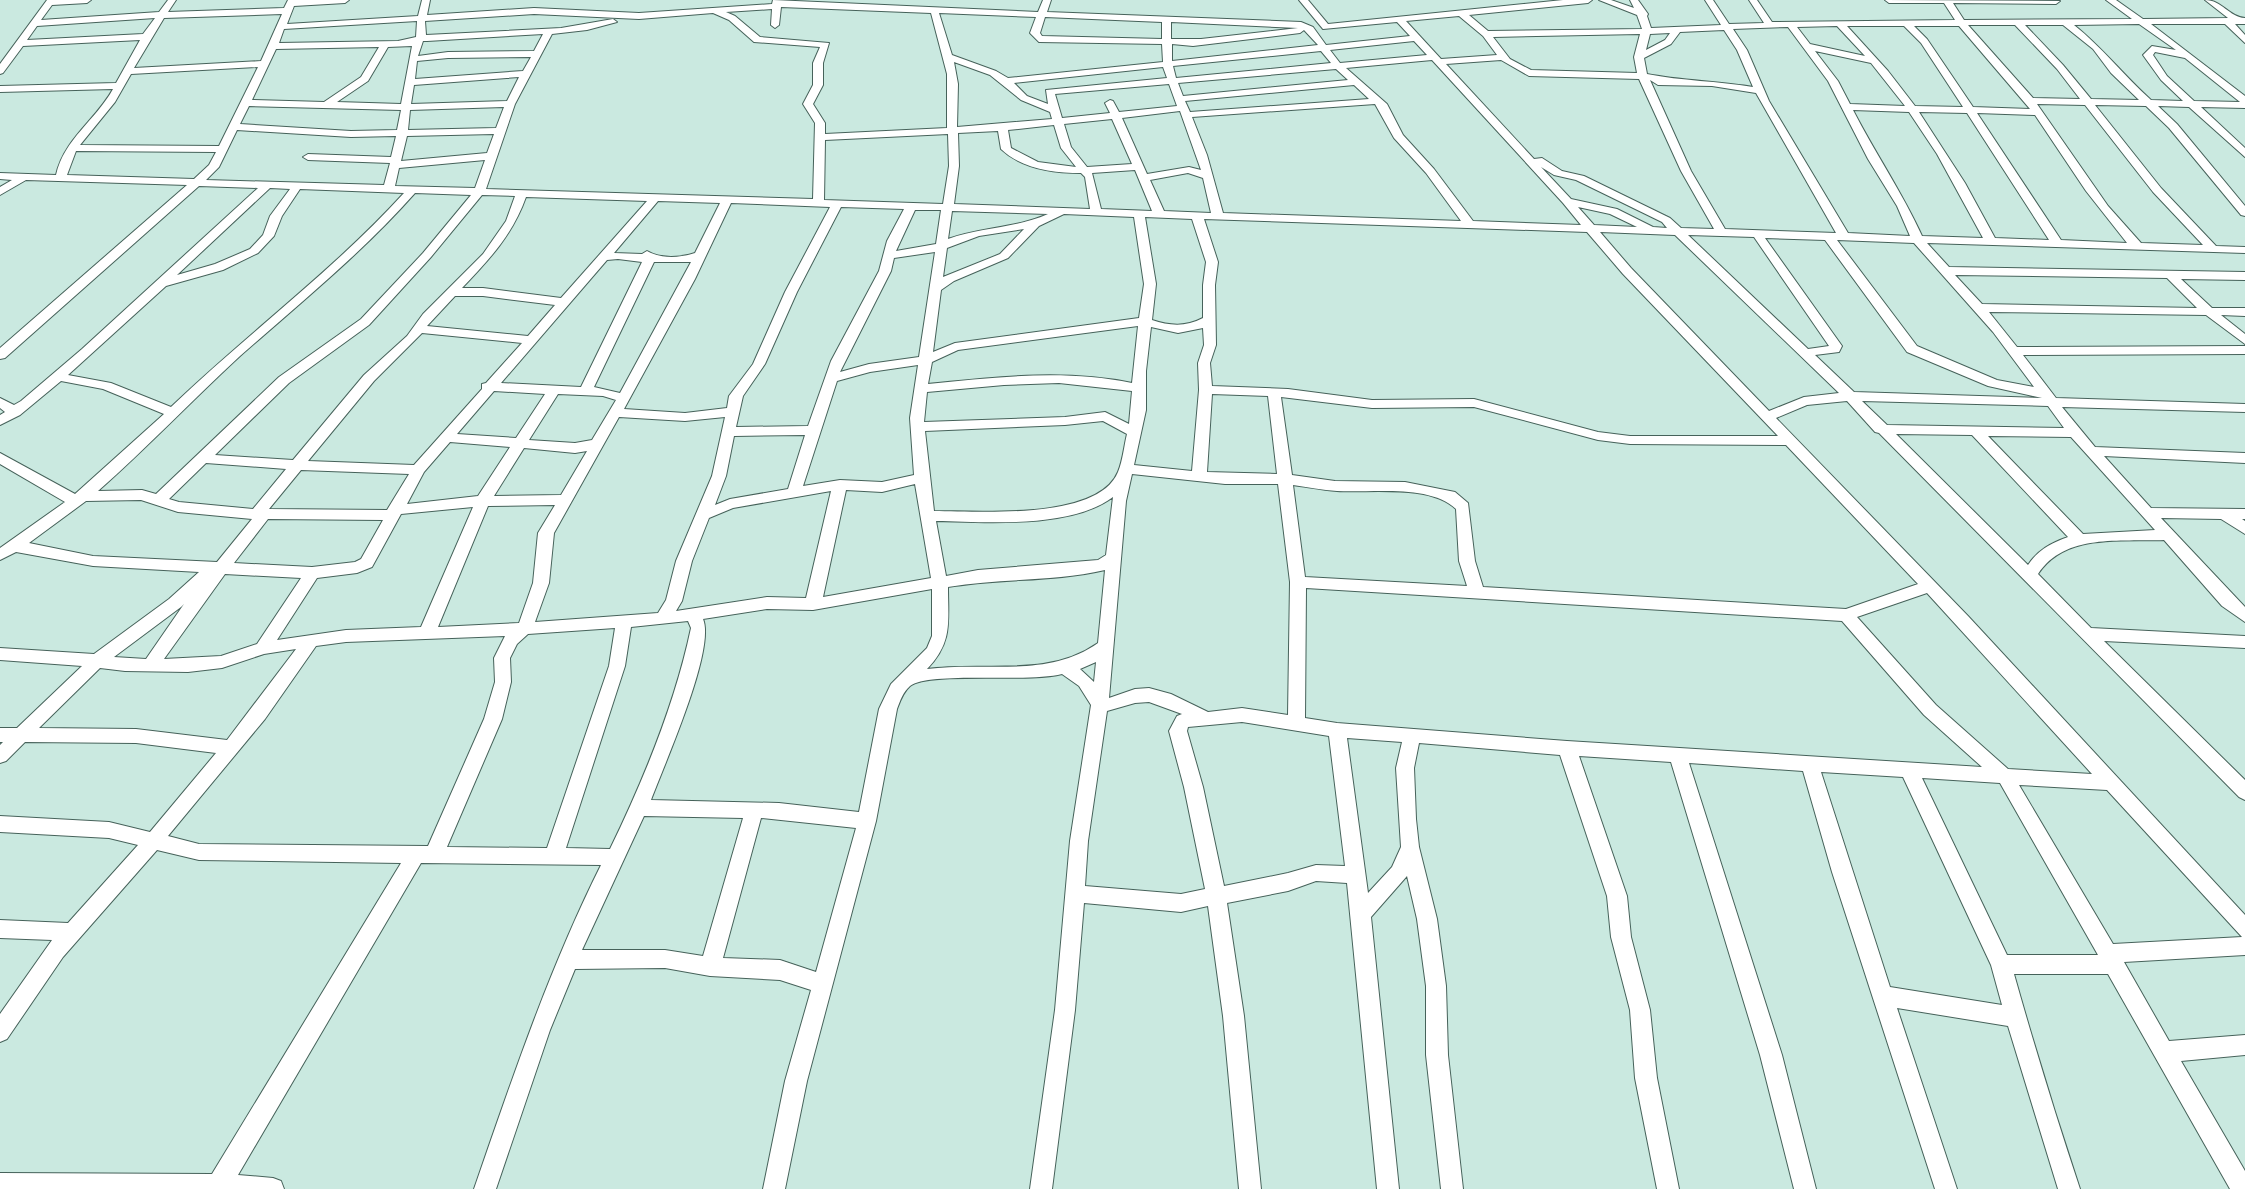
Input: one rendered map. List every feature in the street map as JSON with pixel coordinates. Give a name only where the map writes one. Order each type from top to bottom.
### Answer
[{"type":"street","points":[[0,71],[50,2],[87,0]]},
{"type":"street","points":[[61,178],[64,164],[73,148],[120,86],[146,37],[172,0]]},
{"type":"street","points":[[37,23],[345,0]]},
{"type":"street","points":[[388,189],[402,134],[413,60],[426,0]]},
{"type":"street","points":[[534,11],[538,0]]},
{"type":"street","points":[[958,11],[961,0]]},
{"type":"street","points":[[1047,0],[1035,33],[1039,39],[1167,43],[1588,0]]},
{"type":"street","points":[[1303,0],[1326,27]]},
{"type":"street","points":[[1511,0],[1520,8]]},
{"type":"street","points":[[1603,0],[1652,16]]},
{"type":"street","points":[[1634,0],[1646,20],[1639,57],[1645,79],[1686,171],[1721,232]]},
{"type":"street","points":[[1709,0],[1742,50],[1759,91],[1844,237]]},
{"type":"street","points":[[1753,0],[1769,24]]},
{"type":"street","points":[[1889,0],[2061,5],[2082,22]]},
{"type":"street","points":[[1948,0],[1963,23],[2029,101],[2104,211],[2137,246]]},
{"type":"street","points":[[2110,0],[2188,56],[2245,103]]},
{"type":"street","points":[[2208,0],[2236,21],[2245,40]]},
{"type":"street","points":[[281,27],[534,11],[639,16],[777,4],[1296,23],[1310,29],[1336,64],[1378,101],[1398,136],[1430,171],[1470,225]]},
{"type":"street","points":[[775,25],[777,4]]},
{"type":"street","points":[[0,355],[214,167],[265,64],[290,5]]},
{"type":"street","points":[[711,10],[732,18],[757,40],[825,44],[818,63],[818,85],[808,104],[820,123],[818,202]]},
{"type":"street","points":[[774,1189],[796,1080],[867,821],[888,709],[897,689],[934,650],[940,636],[940,584],[922,478],[917,427],[947,225],[947,209],[954,184],[954,132],[951,123],[953,84],[949,57],[934,10]]},
{"type":"street","points":[[1462,14],[1486,34],[1503,57],[1519,69],[1534,74],[1712,83],[1759,91]]},
{"type":"street","points":[[273,46],[418,42],[448,34],[549,31],[604,24],[639,16]]},
{"type":"street","points":[[1166,19],[1167,64],[1171,80],[1207,176],[1218,217]]},
{"type":"street","points":[[1400,20],[1567,201],[1627,271],[1927,587],[1962,620],[2245,929]]},
{"type":"street","points":[[1664,20],[1683,27]]},
{"type":"street","points":[[1486,34],[1769,24],[2236,21]]},
{"type":"street","points":[[1905,22],[1924,41],[2057,243]]},
{"type":"street","points":[[2017,22],[2089,103],[2157,190],[2212,248]]},
{"type":"street","points":[[2065,22],[2096,47],[2114,71],[2152,105],[2245,213]]},
{"type":"street","points":[[1839,23],[1913,109],[1944,154],[1991,242]]},
{"type":"street","points":[[1790,24],[1809,47],[1846,107],[1903,206],[1918,240],[2013,351],[2075,433],[2228,602],[2245,616]]},
{"type":"street","points":[[1639,57],[1666,44],[1683,27]]},
{"type":"street","points":[[160,499],[284,380],[365,322],[427,255],[479,192],[510,104],[549,31]]},
{"type":"street","points":[[22,43],[146,37]]},
{"type":"street","points":[[1006,81],[1415,38]]},
{"type":"street","points":[[325,106],[365,79],[385,44]]},
{"type":"street","points":[[1809,47],[1874,61]]},
{"type":"street","points":[[2188,56],[2157,49],[2152,49],[2148,55],[2164,78],[2245,154]]},
{"type":"street","points":[[0,54],[14,54]]},
{"type":"street","points":[[413,60],[459,55],[537,54]]},
{"type":"street","points":[[949,57],[1006,81],[1024,99],[1055,110]]},
{"type":"street","points":[[1096,213],[1090,177],[1079,167],[1062,141],[1060,123],[1049,92],[1336,64],[1503,57]]},
{"type":"street","points":[[129,71],[265,64]]},
{"type":"street","points":[[411,82],[526,74]]},
{"type":"street","points":[[820,137],[954,132],[1060,123],[1354,82]]},
{"type":"street","points":[[0,89],[120,86]]},
{"type":"street","points":[[1182,107],[1378,101]]},
{"type":"street","points":[[2029,101],[2152,105],[2245,103]]},
{"type":"street","points":[[246,103],[405,113],[433,106],[510,104]]},
{"type":"street","points":[[1110,103],[1160,215]]},
{"type":"street","points":[[1846,107],[1970,108],[2037,112]]},
{"type":"street","points":[[234,127],[402,134],[502,131]]},
{"type":"street","points":[[1002,128],[1006,149],[1021,160],[1054,168],[1079,167],[1142,173],[1189,170],[1207,176]]},
{"type":"street","points":[[73,148],[224,149]]},
{"type":"street","points":[[1519,149],[1528,151],[1558,173],[1580,178],[1599,190],[1662,218],[1677,231],[1850,396],[2245,792]]},
{"type":"street","points":[[308,157],[395,163],[491,156]]},
{"type":"street","points":[[36,177],[64,164]]},
{"type":"street","points":[[0,176],[2245,250]]},
{"type":"street","points":[[0,192],[23,177]]},
{"type":"street","points":[[0,421],[59,377],[170,279],[267,185]]},
{"type":"street","points":[[170,279],[219,267],[254,251],[268,236],[276,216],[297,186]]},
{"type":"street","points":[[7,551],[82,499],[210,377],[360,248],[412,190]]},
{"type":"street","points":[[1598,207],[1599,190]]},
{"type":"street","points":[[150,666],[219,567],[369,378],[454,292],[502,235],[522,193]]},
{"type":"street","points":[[7,551],[93,562],[312,573],[357,567],[367,563],[392,513],[418,470],[487,387],[613,253],[656,197]]},
{"type":"street","points":[[233,1187],[425,854],[493,719],[503,682],[502,658],[511,640],[525,627],[541,583],[546,533],[616,414],[727,200]]},
{"type":"street","points":[[1567,201],[1598,207],[1631,218],[1653,230]]},
{"type":"street","points":[[663,619],[674,601],[684,561],[719,476],[736,396],[759,364],[791,292],[838,203]]},
{"type":"street","points":[[794,494],[813,429],[843,348],[885,271],[895,234],[911,207]]},
{"type":"street","points":[[890,255],[943,247],[977,233],[1035,224],[1063,211]]},
{"type":"street","points":[[1041,1189],[1065,1010],[1079,841],[1106,646],[1109,565],[1119,501],[1135,433],[1140,389],[1144,321],[1150,284],[1139,215]]},
{"type":"street","points":[[1197,216],[1212,261],[1209,285],[1210,345],[1204,363],[1206,390],[1199,477]]},
{"type":"street","points":[[937,288],[950,278],[1004,256],[1035,224]]},
{"type":"street","points":[[947,225],[977,233]]},
{"type":"street","points":[[1757,234],[1836,345],[1834,349],[1804,353]]},
{"type":"street","points":[[1828,236],[1912,349],[1993,383],[2051,399]]},
{"type":"street","points":[[613,253],[647,259],[661,257],[682,260],[699,256]]},
{"type":"street","points":[[586,391],[647,259]]},
{"type":"street","points":[[1946,271],[2245,276]]},
{"type":"street","points":[[2169,274],[2208,311],[2245,340]]},
{"type":"street","points":[[454,292],[483,292],[565,302]]},
{"type":"street","points":[[1978,308],[2245,312]]},
{"type":"street","points":[[831,378],[869,368],[925,360],[955,347],[1144,321],[1166,329],[1196,328],[1210,320]]},
{"type":"street","points":[[419,329],[531,340]]},
{"type":"street","points":[[2013,351],[2245,350]]},
{"type":"street","points":[[59,377],[106,386],[175,413]]},
{"type":"street","points":[[922,388],[1044,377],[1102,379],[1140,389]]},
{"type":"street","points":[[487,387],[586,391],[616,394],[624,398]]},
{"type":"street","points":[[427,634],[483,501],[554,390]]},
{"type":"street","points":[[1206,390],[1274,393],[1372,404],[1475,403],[1598,436],[1630,440],[1788,441]]},
{"type":"street","points":[[1274,393],[1298,582],[1296,723]]},
{"type":"street","points":[[1767,417],[1804,401],[1850,396],[2051,399],[2245,408]]},
{"type":"street","points":[[0,402],[15,412]]},
{"type":"street","points":[[616,414],[685,417],[731,412]]},
{"type":"street","points":[[917,427],[1065,421],[1105,416],[1135,433]]},
{"type":"street","points":[[728,432],[813,429]]},
{"type":"street","points":[[1880,429],[2075,433]]},
{"type":"street","points":[[1976,431],[2079,539]]},
{"type":"street","points":[[446,437],[575,448],[598,444]]},
{"type":"street","points":[[2092,451],[2245,457]]},
{"type":"street","points":[[204,457],[259,465],[302,463],[418,470]]},
{"type":"street","points":[[0,458],[82,499],[142,495],[178,507],[261,514],[392,513],[483,501],[563,500]]},
{"type":"street","points":[[1128,469],[1199,477],[1283,479],[1335,486],[1405,487],[1457,499],[1465,514],[1467,561],[1477,592]]},
{"type":"street","points":[[928,516],[976,516],[1081,506],[1114,489],[1128,469]]},
{"type":"street","points":[[701,516],[720,506],[839,485],[882,487],[922,478]]},
{"type":"street","points":[[813,604],[839,485]]},
{"type":"street","points":[[2149,513],[2245,514]]},
{"type":"street","points":[[2225,514],[2245,529]]},
{"type":"street","points":[[2029,575],[2036,558],[2049,549],[2079,539],[2169,535]]},
{"type":"street","points":[[0,654],[73,658],[125,665],[188,666],[222,662],[263,648],[346,636],[427,634],[663,619],[767,603],[813,604],[978,576],[1054,572],[1109,565]]},
{"type":"street","points":[[0,756],[96,662],[219,567]]},
{"type":"street","points":[[263,648],[312,573]]},
{"type":"street","points":[[1298,582],[1846,615],[1927,587]]},
{"type":"street","points":[[697,641],[719,611]]},
{"type":"street","points":[[1846,615],[1930,710],[2006,778],[2162,1052],[2243,1187]]},
{"type":"street","points":[[485,1189],[509,1114],[568,960],[598,887],[639,808],[689,676],[699,628],[694,616]]},
{"type":"street","points":[[554,856],[617,666],[624,620]]},
{"type":"street","points":[[2090,634],[2245,642]]},
{"type":"street","points":[[125,665],[171,638]]},
{"type":"street","points":[[0,1032],[43,968],[154,841],[288,677],[312,640]]},
{"type":"street","points":[[908,678],[965,672],[1004,675],[1067,669],[1093,658],[1106,646]]},
{"type":"street","points":[[1067,669],[1085,681],[1099,704],[1111,706],[1146,695],[1170,701],[1203,717]]},
{"type":"street","points":[[1250,1189],[1240,1070],[1217,896],[1210,852],[1178,731],[1183,721],[1242,715],[1337,730],[1412,736],[2111,783]]},
{"type":"street","points":[[1337,730],[1361,914],[1388,1189]]},
{"type":"street","points":[[0,735],[136,737],[230,747]]},
{"type":"street","points":[[1412,736],[1405,789],[1410,847],[1427,919],[1436,986],[1437,1055],[1452,1189]]},
{"type":"street","points":[[1567,748],[1592,829],[1617,896],[1621,937],[1640,1010],[1646,1078],[1668,1189]]},
{"type":"street","points":[[1677,754],[1771,1055],[1804,1189]]},
{"type":"street","points":[[1810,763],[1946,1189]]},
{"type":"street","points":[[1909,770],[2001,964],[2033,1080],[2069,1189]]},
{"type":"street","points":[[639,808],[754,810],[867,821]]},
{"type":"street","points":[[709,967],[754,810]]},
{"type":"street","points":[[0,824],[109,830],[199,852],[615,858]]},
{"type":"street","points":[[1361,914],[1399,873],[1410,847]]},
{"type":"street","points":[[1074,894],[1181,903],[1316,873],[1355,875]]},
{"type":"street","points":[[0,929],[73,932]]},
{"type":"street","points":[[2001,964],[2111,960],[2245,946]]},
{"type":"street","points":[[568,960],[665,959],[709,967],[780,970],[821,984]]},
{"type":"street","points":[[1883,996],[2018,1018]]},
{"type":"street","points":[[2162,1052],[2245,1045]]},
{"type":"street","points":[[0,1184],[273,1189]]}]
